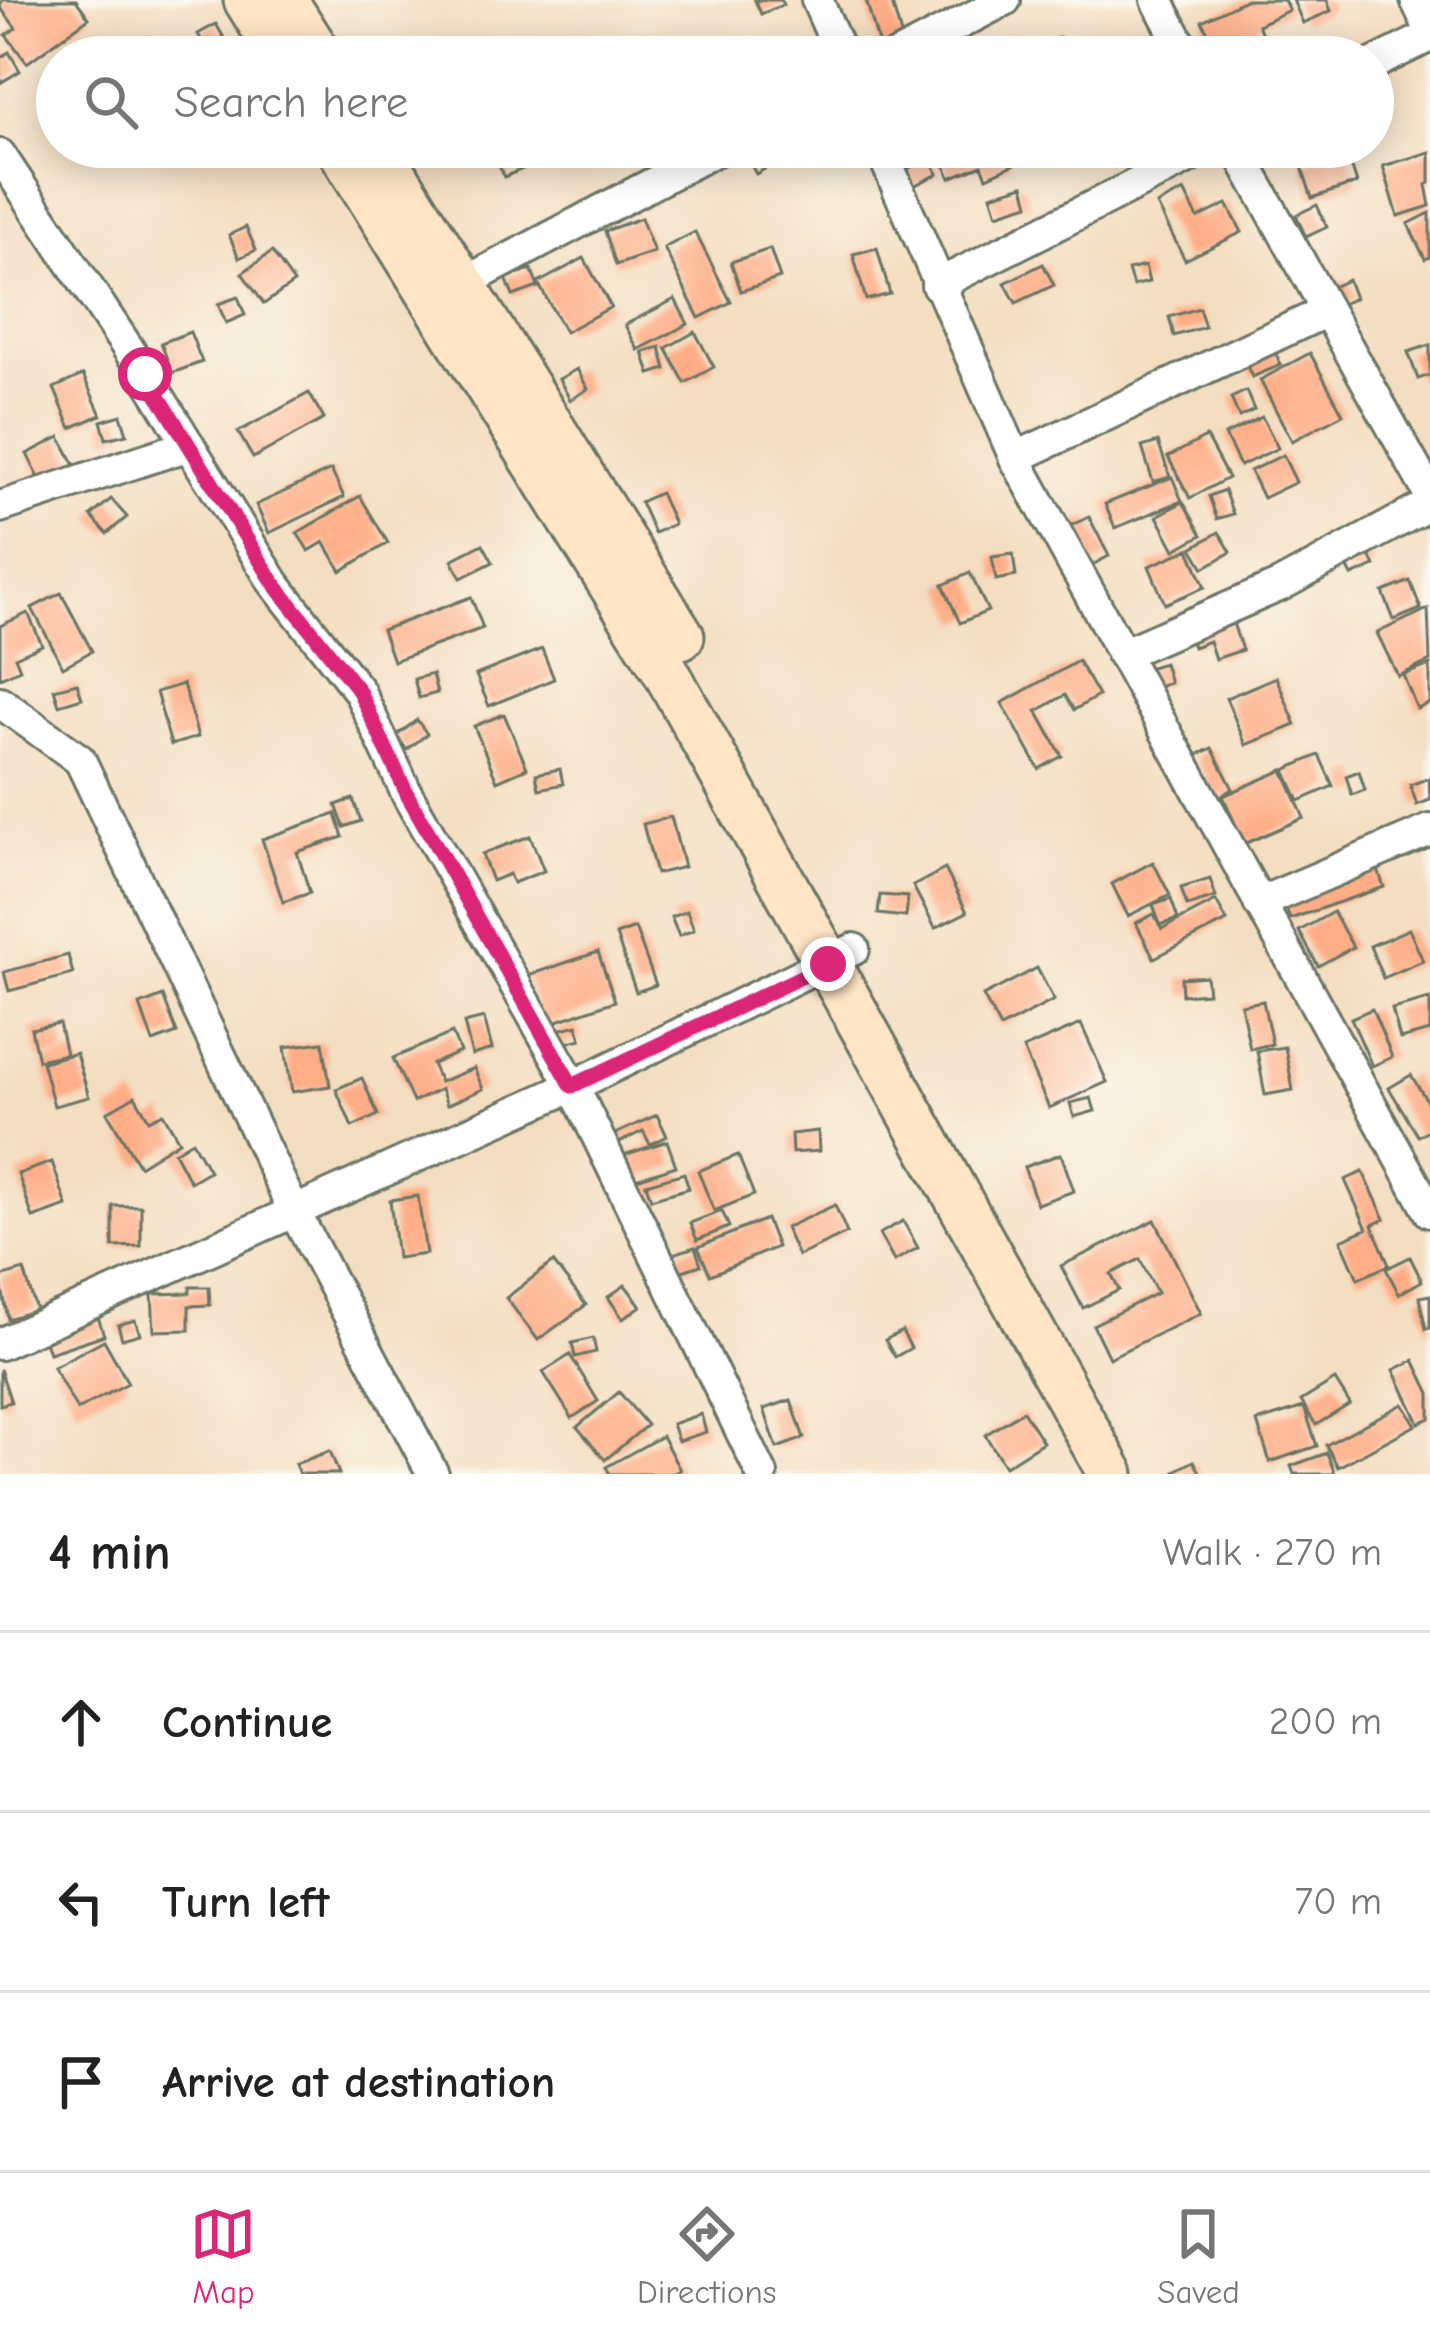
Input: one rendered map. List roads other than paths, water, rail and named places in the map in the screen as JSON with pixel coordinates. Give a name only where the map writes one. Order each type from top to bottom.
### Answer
[{"type":"main road","points":[[247,0],[270,36]]},
{"type":"main road","points":[[284,0],[307,36]]},
{"type":"main road","points":[[355,168],[448,291],[692,654],[841,956],[1111,1474]]},
{"type":"main road","points":[[387,168],[448,291]]},
{"type":"main road","points":[[841,956],[1144,1474]]},
{"type":"street","points":[[817,0],[833,36]]},
{"type":"street","points":[[936,36],[1005,0]]},
{"type":"street","points":[[1157,0],[1176,36]]},
{"type":"street","points":[[1394,53],[1430,33],[1416,0]]},
{"type":"street","points":[[0,155],[274,583],[359,691],[408,796],[572,1086],[762,1474]]},
{"type":"street","points":[[448,291],[682,168]]},
{"type":"street","points":[[889,168],[1016,458],[1430,1212]]},
{"type":"street","points":[[937,285],[1168,168]]},
{"type":"street","points":[[1122,654],[1280,585],[1430,499],[1247,168]]},
{"type":"street","points":[[1016,458],[1327,311]]},
{"type":"street","points":[[0,507],[189,445]]},
{"type":"street","points":[[0,702],[80,760],[295,1211],[433,1474]]},
{"type":"street","points":[[1259,903],[1430,830]]},
{"type":"street","points":[[0,1344],[572,1086],[841,956]]}]
